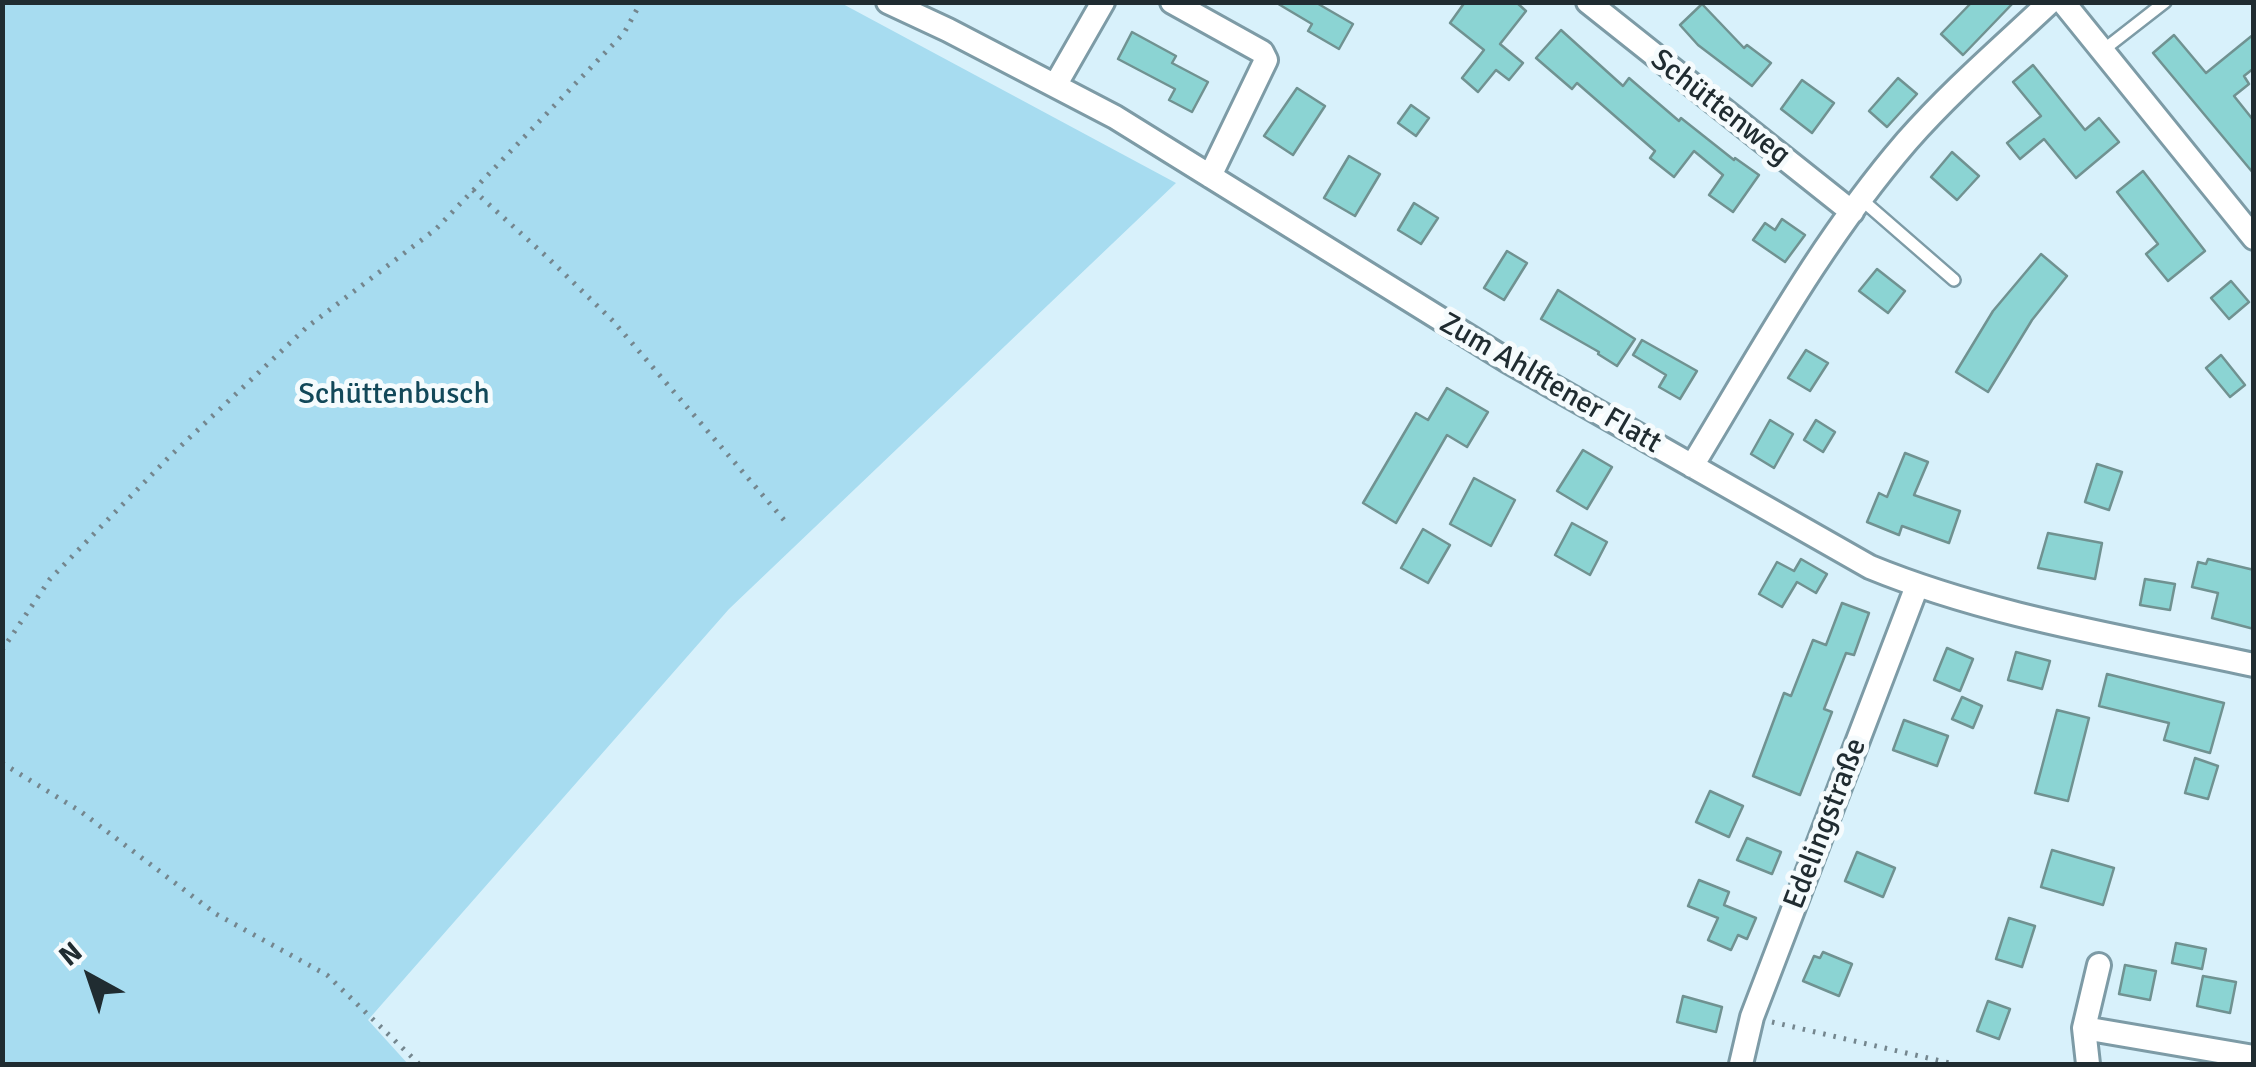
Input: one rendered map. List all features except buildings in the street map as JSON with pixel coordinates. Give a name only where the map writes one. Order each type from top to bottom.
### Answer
[{"type":"street","name":"Zum Ahlftener Flatt","points":[[888,2],[1115,117],[1508,362],[1870,567],[1986,607],[2254,665]]},
{"type":"street","points":[[1056,84],[1102,2]]},
{"type":"street","points":[[1172,2],[1262,52],[1266,60],[1210,176]]},
{"type":"street","name":"Schüttenweg","points":[[1588,2],[1857,206]]},
{"type":"street","points":[[1692,466],[1811,268],[1857,206],[1947,97],[2050,2]]},
{"type":"street","points":[[2063,2],[2254,238]]},
{"type":"street","name":"Edelingstraße","points":[[1741,1064],[1752,1017],[1917,586]]},
{"type":"street","points":[[2088,1064],[2084,1028],[2098,965]]},
{"type":"street","points":[[2084,1028],[2254,1057]]},
{"type":"lane","points":[[2102,50],[2165,2]]},
{"type":"lane","points":[[1857,206],[1954,280]]},
{"type":"path","points":[[2,650],[50,579],[168,458],[307,327],[436,228],[624,33],[641,2]]},
{"type":"path","points":[[472,190],[613,321],[784,520]]},
{"type":"path","points":[[2,764],[80,811],[216,914],[327,975],[419,1064]]},
{"type":"path","points":[[1752,1017],[1954,1064]]},
{"type":"green space","name":"Schüttenbusch","points":[[2,3],[841,3],[1176,183],[729,609],[368,1020],[408,1064],[3,1064]]}]
